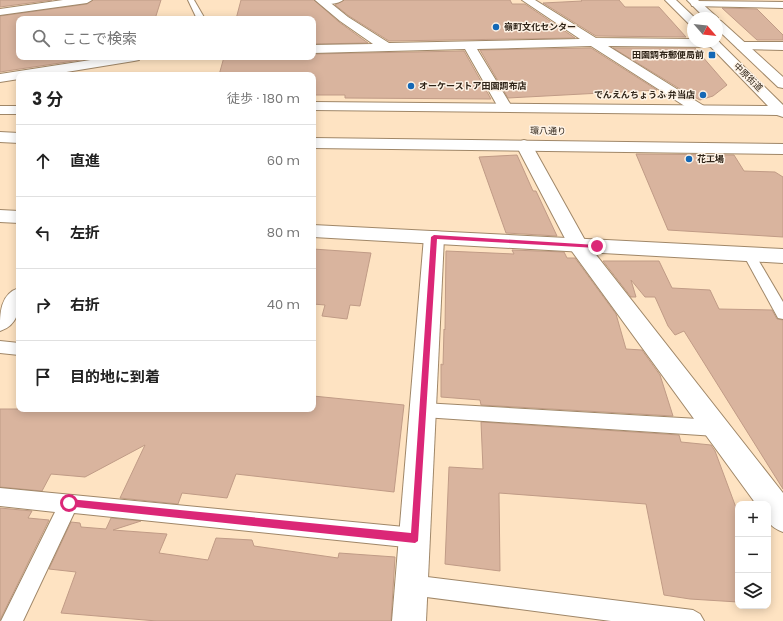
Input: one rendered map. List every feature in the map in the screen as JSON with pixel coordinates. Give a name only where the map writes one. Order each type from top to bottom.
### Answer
[{"type":"street","points":[[0,12],[87,0]]},
{"type":"street","points":[[527,0],[699,109]]},
{"type":"street","points":[[670,0],[687,16]]},
{"type":"street","points":[[321,1],[344,19],[386,47]]},
{"type":"street","points":[[694,2],[783,5]]},
{"type":"street","points":[[694,2],[705,12]]},
{"type":"street","name":"中原街道","points":[[723,29],[783,84]]},
{"type":"street","points":[[316,49],[595,42],[687,43]]},
{"type":"street","points":[[469,45],[504,107]]},
{"type":"street","points":[[742,46],[783,46]]},
{"type":"street","name":"中原街道","points":[[718,48],[783,114]]},
{"type":"street","points":[[45,60],[49,72]]},
{"type":"street","points":[[53,72],[107,60]]},
{"type":"street","points":[[0,78],[16,76]]},
{"type":"street","points":[[316,106],[699,109],[783,114]]},
{"type":"street","points":[[0,110],[16,110]]},
{"type":"street","name":"環八通り","points":[[316,116],[783,114]]},
{"type":"street","points":[[0,126],[16,126]]},
{"type":"street","name":"環八通り","points":[[316,129],[638,132]]},
{"type":"street","points":[[0,137],[16,138]]},
{"type":"street","points":[[316,143],[783,149]]},
{"type":"street","points":[[524,145],[578,245],[783,517]]},
{"type":"street","points":[[0,216],[16,217]]},
{"type":"street","points":[[316,231],[783,256]]},
{"type":"street","points":[[409,621],[434,237]]},
{"type":"street","points":[[0,322],[16,300]]},
{"type":"lane","points":[[192,0],[200,16]]},
{"type":"lane","points":[[321,1],[340,0]]},
{"type":"lane","points":[[749,254],[783,314]]},
{"type":"lane","points":[[0,347],[16,349]]},
{"type":"lane","points":[[423,410],[716,428]]},
{"type":"lane","points":[[0,497],[415,538]]},
{"type":"lane","points":[[12,621],[69,503]]},
{"type":"lane","points":[[411,585],[693,621]]},
{"type":"building","points":[[0,0],[52,0],[0,7]]},
{"type":"building","points":[[93,0],[161,0],[156,16],[16,16],[16,60],[80,60],[0,72],[0,16],[87,4]]},
{"type":"building","points":[[241,0],[314,0],[339,22],[368,43],[316,44],[316,16],[237,16]]},
{"type":"building","points":[[344,0],[510,0],[512,4],[525,4],[575,38],[389,41],[349,16],[335,5]]},
{"type":"building","points":[[581,0],[619,0],[625,7],[659,7],[686,37],[596,36],[543,3],[582,1]]},
{"type":"building","points":[[722,8],[757,9],[783,35],[783,40],[757,40]]},
{"type":"building","points":[[591,48],[657,90],[508,98],[480,50]]},
{"type":"building","points":[[613,48],[695,48],[727,85],[713,96],[700,100]]},
{"type":"building","points":[[464,51],[491,99],[345,98],[345,95],[316,95],[316,72],[220,72],[223,60],[316,60],[316,54]]},
{"type":"building","points":[[636,154],[734,155],[744,171],[775,172],[783,177],[783,237],[668,230]]},
{"type":"building","points":[[517,155],[533,191],[536,191],[557,236],[506,233],[479,157]]},
{"type":"building","points":[[316,249],[371,253],[360,306],[350,305],[347,319],[322,316],[325,305],[316,304]]},
{"type":"building","points":[[512,250],[564,252],[567,258],[575,258],[616,314],[626,349],[642,350],[660,375],[673,416],[481,405],[480,400],[441,397],[441,364],[443,365],[444,329],[445,330],[446,251],[514,254]]},
{"type":"building","points":[[603,261],[659,261],[672,288],[710,290],[719,309],[772,310],[777,319],[783,320],[783,489],[684,331],[675,335],[668,326],[655,297],[645,297],[631,280],[636,297],[631,297]]},
{"type":"building","points":[[316,396],[404,405],[394,492],[236,474],[227,498],[182,493],[178,504],[120,498],[145,445],[85,477],[51,474],[42,491],[0,487],[0,409],[16,409],[16,412],[316,412]]},
{"type":"building","points":[[481,422],[679,435],[681,442],[711,445],[715,451],[735,505],[735,602],[690,599],[664,595],[646,504],[499,493],[500,571],[445,564],[449,467],[483,469]]},
{"type":"building","points":[[0,508],[32,511],[28,518],[49,520],[0,620]]},
{"type":"building","points":[[111,518],[141,521],[113,530],[167,534],[159,553],[208,560],[216,538],[252,540],[254,546],[338,558],[339,553],[395,557],[391,621],[157,621],[61,613],[76,572],[49,569],[71,522],[80,523],[81,527],[106,529]]},
{"type":"place","name":"嶺町文化センター","points":[[496,27]]},
{"type":"place","name":"田園調布郵便局前","points":[[712,55]]},
{"type":"place","name":"オーケーストア田園調布店","points":[[411,86]]},
{"type":"place","name":"でんえんちょうふ 弁当店","points":[[703,95]]},
{"type":"place","name":"花工場","points":[[689,159]]},
{"type":"route","points":[[69,503],[415,538],[434,237],[597,246]]}]
